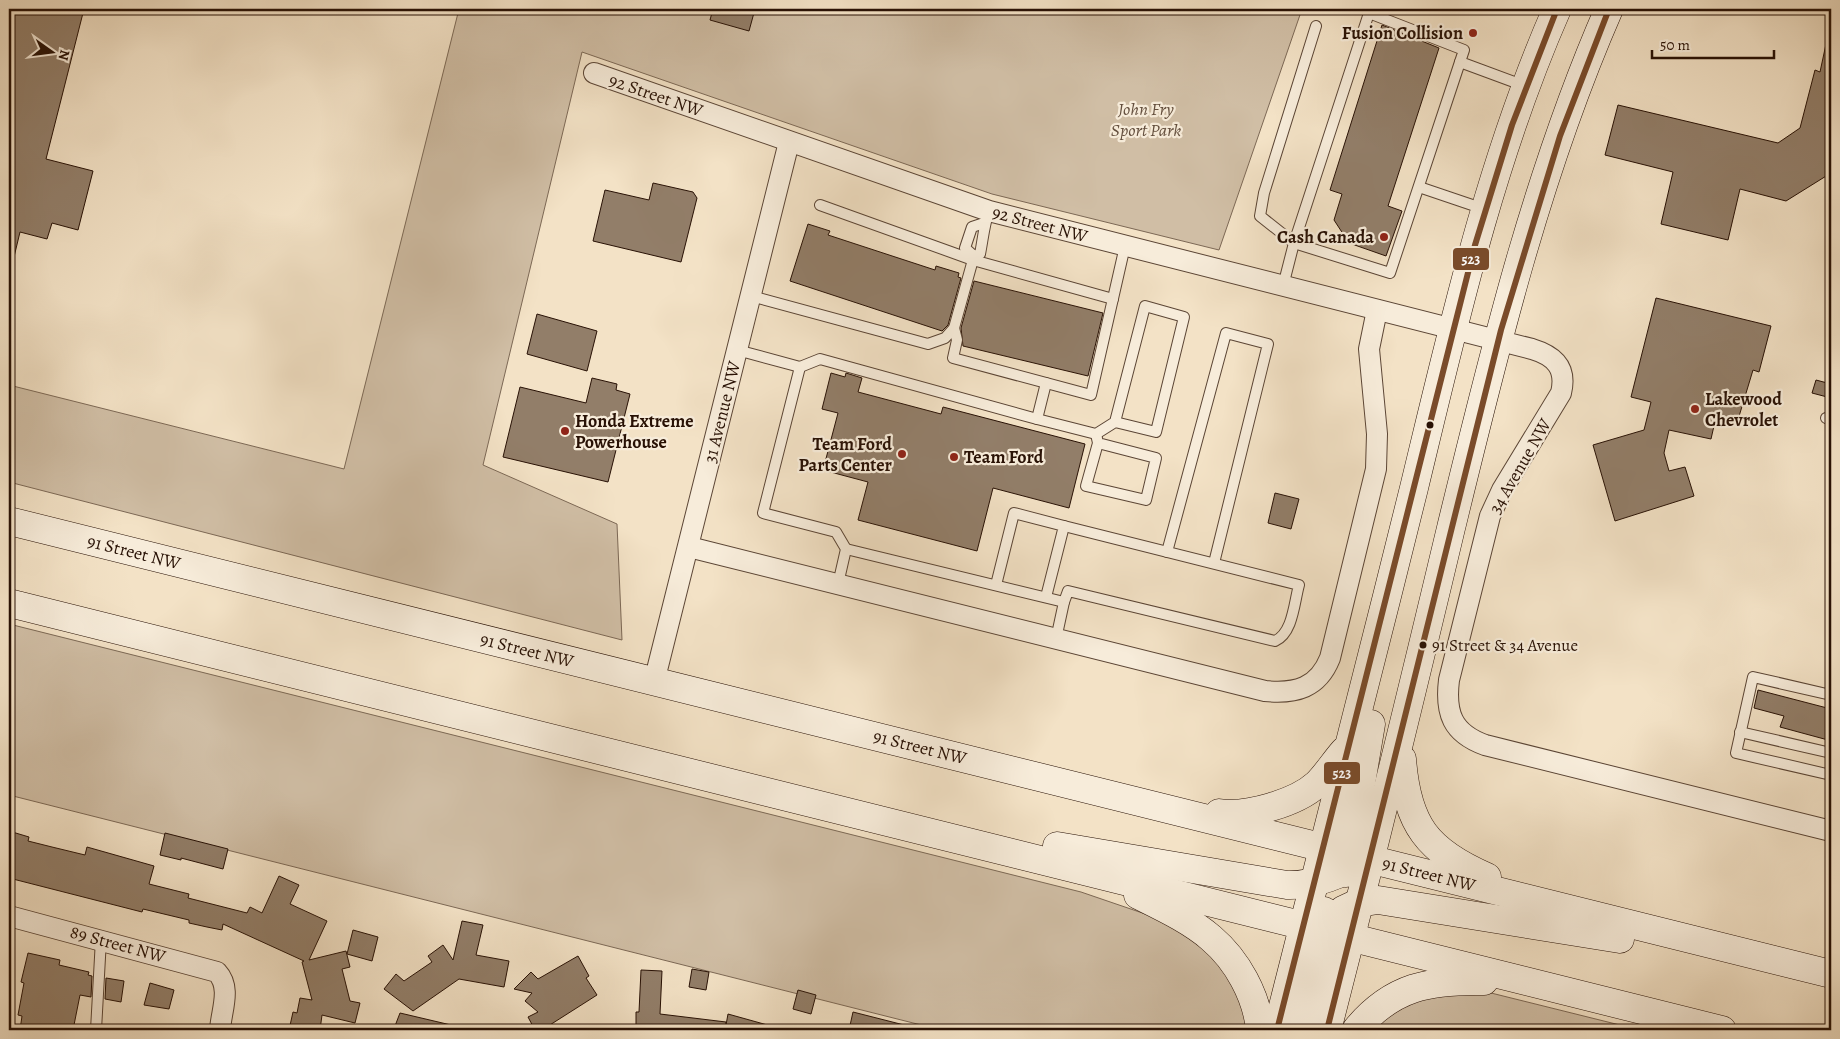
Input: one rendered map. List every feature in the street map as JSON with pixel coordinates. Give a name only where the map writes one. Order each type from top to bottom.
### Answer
[{"type":"main road","points":[[1305,1030],[1331,917],[1338,866],[1349,744],[1453,329],[1486,209],[1526,86],[1557,9]]},
{"type":"main road","points":[[796,798],[1287,885],[1338,866],[1400,740],[1497,340],[1549,164],[1609,9]]},
{"type":"main road","points":[[1277,1030],[1331,917],[1338,866],[1408,510]]},
{"type":"main road","name":"91 Street NW","points":[[9,521],[1128,798],[1338,866],[1551,905],[1831,974]]},
{"type":"main road","points":[[9,603],[1094,872],[1331,917],[1378,900],[1804,967]]},
{"type":"main road","points":[[1400,740],[1403,780],[1409,805],[1414,817],[1434,846],[1462,866],[1551,905]]},
{"type":"main road","points":[[1128,798],[1225,814],[1260,809],[1294,799],[1316,784],[1349,744]]},
{"type":"main road","points":[[1094,872],[1168,911],[1211,938],[1239,970],[1258,1012],[1260,1030]]},
{"type":"main road","points":[[1331,917],[1350,936],[1722,1030]]},
{"type":"main road","points":[[1327,1030],[1350,936]]},
{"type":"main road","points":[[1356,1030],[1369,1014],[1385,1001],[1395,994],[1410,989],[1448,980],[1526,981]]},
{"type":"street","name":"92 Street NW","points":[[594,73],[789,142],[986,217],[1125,246],[1497,340]]},
{"type":"street","name":"31 Avenue NW","points":[[654,682],[789,142]]},
{"type":"street","points":[[688,547],[1265,691],[1289,692],[1311,686],[1326,669],[1330,658],[1373,487],[1376,469],[1377,434],[1369,349],[1377,310]]},
{"type":"street","name":"34 Avenue NW","points":[[1497,340],[1532,349],[1554,359],[1560,366],[1563,386],[1559,400],[1502,490],[1490,516],[1449,680],[1448,705],[1454,723],[1465,735],[1485,744],[1831,831]]},
{"type":"street","name":"89 Street NW","points":[[9,916],[101,939],[217,972],[224,978],[225,990],[220,1030]]},
{"type":"lane","points":[[1283,286],[1294,243],[1369,13],[1464,50],[1390,273],[1294,243],[1260,216],[1264,193],[1316,26]]},
{"type":"lane","points":[[1460,62],[1526,86]]},
{"type":"lane","points":[[1419,187],[1486,209]]},
{"type":"lane","points":[[820,205],[973,258],[1113,299]]},
{"type":"lane","points":[[973,258],[965,248],[972,226],[986,217]]},
{"type":"lane","points":[[751,296],[928,344],[945,338],[954,328],[973,258],[980,254],[986,231],[986,217]]},
{"type":"lane","points":[[954,328],[957,340],[953,358],[1091,395],[1125,246]]},
{"type":"lane","points":[[737,350],[800,367],[820,359],[1037,419],[1097,438],[1156,458],[1146,500],[1086,486],[1097,438],[1116,422],[1145,306],[1184,317],[1156,432],[1116,422]]},
{"type":"lane","points":[[1167,552],[1226,333],[1268,344],[1214,563]]},
{"type":"lane","points":[[800,367],[763,513],[836,532],[846,549],[838,584]]},
{"type":"lane","points":[[1037,419],[1046,383]]},
{"type":"lane","points":[[996,585],[1014,513],[1299,585],[1288,629],[1282,638],[1275,641],[1068,591],[1056,639]]},
{"type":"lane","points":[[1046,597],[1064,526]]},
{"type":"lane","points":[[846,549],[1064,602]]},
{"type":"lane","points":[[1831,696],[1753,677],[1736,753],[1831,775]]},
{"type":"lane","points":[[1740,732],[1831,753]]},
{"type":"lane","points":[[96,1030],[101,939]]},
{"type":"green space","name":"John Fry Sport Park","points":[[459,9],[1302,9],[1219,250],[992,194],[582,52],[483,465],[617,524],[622,640],[9,482],[9,385],[344,469]]},
{"type":"green space","points":[[9,624],[1081,892],[1160,919],[1186,933],[1228,970],[1252,1030],[941,1030],[9,795]]},
{"type":"green space","points":[[1483,991],[1640,1030],[1362,1030],[1400,1000]]},
{"type":"building","points":[[9,9],[84,9],[46,159],[93,171],[78,230],[52,223],[47,239],[20,232],[14,257],[9,256]]},
{"type":"building","points":[[713,9],[755,9],[749,31],[710,20]]},
{"type":"building","points":[[1382,25],[1439,48],[1388,206],[1402,211],[1386,256],[1349,243],[1334,220],[1342,194],[1330,190]]},
{"type":"building","points":[[1826,44],[1831,44],[1831,173],[1786,201],[1740,189],[1728,240],[1661,224],[1673,172],[1605,155],[1618,105],[1778,143],[1800,128],[1815,70],[1820,72]]},
{"type":"building","points":[[653,183],[693,192],[697,198],[681,262],[593,241],[605,190],[649,200]]},
{"type":"building","points":[[808,224],[830,231],[828,235],[935,270],[936,266],[959,273],[958,277],[961,278],[948,325],[942,331],[790,281]]},
{"type":"building","points":[[974,281],[1103,313],[1088,376],[963,346],[961,328]]},
{"type":"building","name":"Lakewood Chevrolet","points":[[1656,298],[1771,326],[1759,372],[1753,370],[1737,423],[1716,417],[1711,439],[1669,430],[1664,453],[1669,471],[1685,467],[1694,496],[1615,521],[1593,445],[1644,430],[1651,402],[1631,397]]},
{"type":"building","points":[[537,314],[597,331],[587,371],[527,354]]},
{"type":"building","name":"Team Ford","points":[[831,373],[845,377],[846,373],[862,378],[858,392],[941,414],[943,407],[1085,444],[1069,508],[993,488],[977,551],[858,520],[868,482],[823,470],[838,413],[822,409]]},
{"type":"building","name":"Honda Extreme Powerhouse","points":[[592,378],[617,384],[616,390],[630,394],[608,482],[503,457],[520,387],[586,403]]},
{"type":"building","points":[[1816,380],[1831,384],[1831,398],[1812,393]]},
{"type":"building","points":[[1275,493],[1299,499],[1291,529],[1268,523]]},
{"type":"building","points":[[1758,690],[1831,709],[1831,726],[1828,740],[1780,727],[1784,716],[1754,708]]},
{"type":"building","points":[[9,831],[29,837],[28,841],[85,855],[87,847],[154,866],[149,884],[189,894],[188,898],[247,913],[250,907],[262,913],[279,876],[299,885],[290,904],[327,921],[309,960],[346,951],[350,967],[342,969],[350,1001],[360,1003],[355,1023],[322,1015],[320,1030],[289,1030],[293,1012],[297,1013],[300,998],[312,1000],[302,962],[304,961],[223,924],[222,930],[207,927],[189,923],[189,920],[143,909],[142,912],[9,878]]},
{"type":"building","points":[[165,833],[228,849],[223,869],[181,858],[181,860],[160,855]]},
{"type":"building","points":[[462,921],[483,925],[476,955],[509,961],[504,987],[459,979],[413,1011],[384,989],[396,974],[404,981],[432,962],[428,956],[443,945],[453,960]]},
{"type":"building","points":[[353,930],[378,937],[372,961],[347,954]]},
{"type":"building","points":[[28,953],[60,960],[59,965],[89,972],[88,975],[92,976],[91,997],[80,995],[73,1030],[20,1030],[22,1016],[18,1015],[24,983],[21,982]]},
{"type":"building","points":[[578,956],[589,976],[586,978],[597,995],[542,1030],[535,1030],[528,1017],[538,1012],[525,1001],[532,993],[514,989],[531,972],[538,979]]},
{"type":"building","points":[[692,969],[709,972],[706,990],[689,987]]},
{"type":"building","points":[[641,970],[662,971],[660,1014],[726,1022],[726,1025],[728,1014],[771,1026],[770,1030],[636,1030]]},
{"type":"building","points":[[106,978],[124,981],[121,1002],[105,999]]},
{"type":"building","points":[[150,983],[174,990],[169,1009],[144,1005]]},
{"type":"building","points":[[798,990],[816,995],[811,1014],[793,1009]]},
{"type":"building","points":[[853,1012],[908,1026],[907,1030],[849,1030]]},
{"type":"building","points":[[400,1013],[451,1025],[451,1030],[407,1030],[395,1026]]},
{"type":"transit line","name":"523","points":[[1277,1030],[1475,245],[1512,125],[1557,9]]},
{"type":"transit line","name":"523","points":[[1327,1030],[1501,330],[1560,136],[1609,9]]},
{"type":"place","name":"Fusion Collision","points":[[1473,33]]},
{"type":"place","name":"Cash Canada","points":[[1384,237]]},
{"type":"place","name":"Lakewood Chevrolet","points":[[1695,409]]},
{"type":"place","name":"Honda Extreme Powerhouse","points":[[565,431]]},
{"type":"place","name":"Team Ford Parts Center","points":[[902,454]]},
{"type":"place","name":"Team Ford","points":[[954,457]]},
{"type":"place","name":"91 Street & 34 Avenue","points":[[1423,645]]}]
